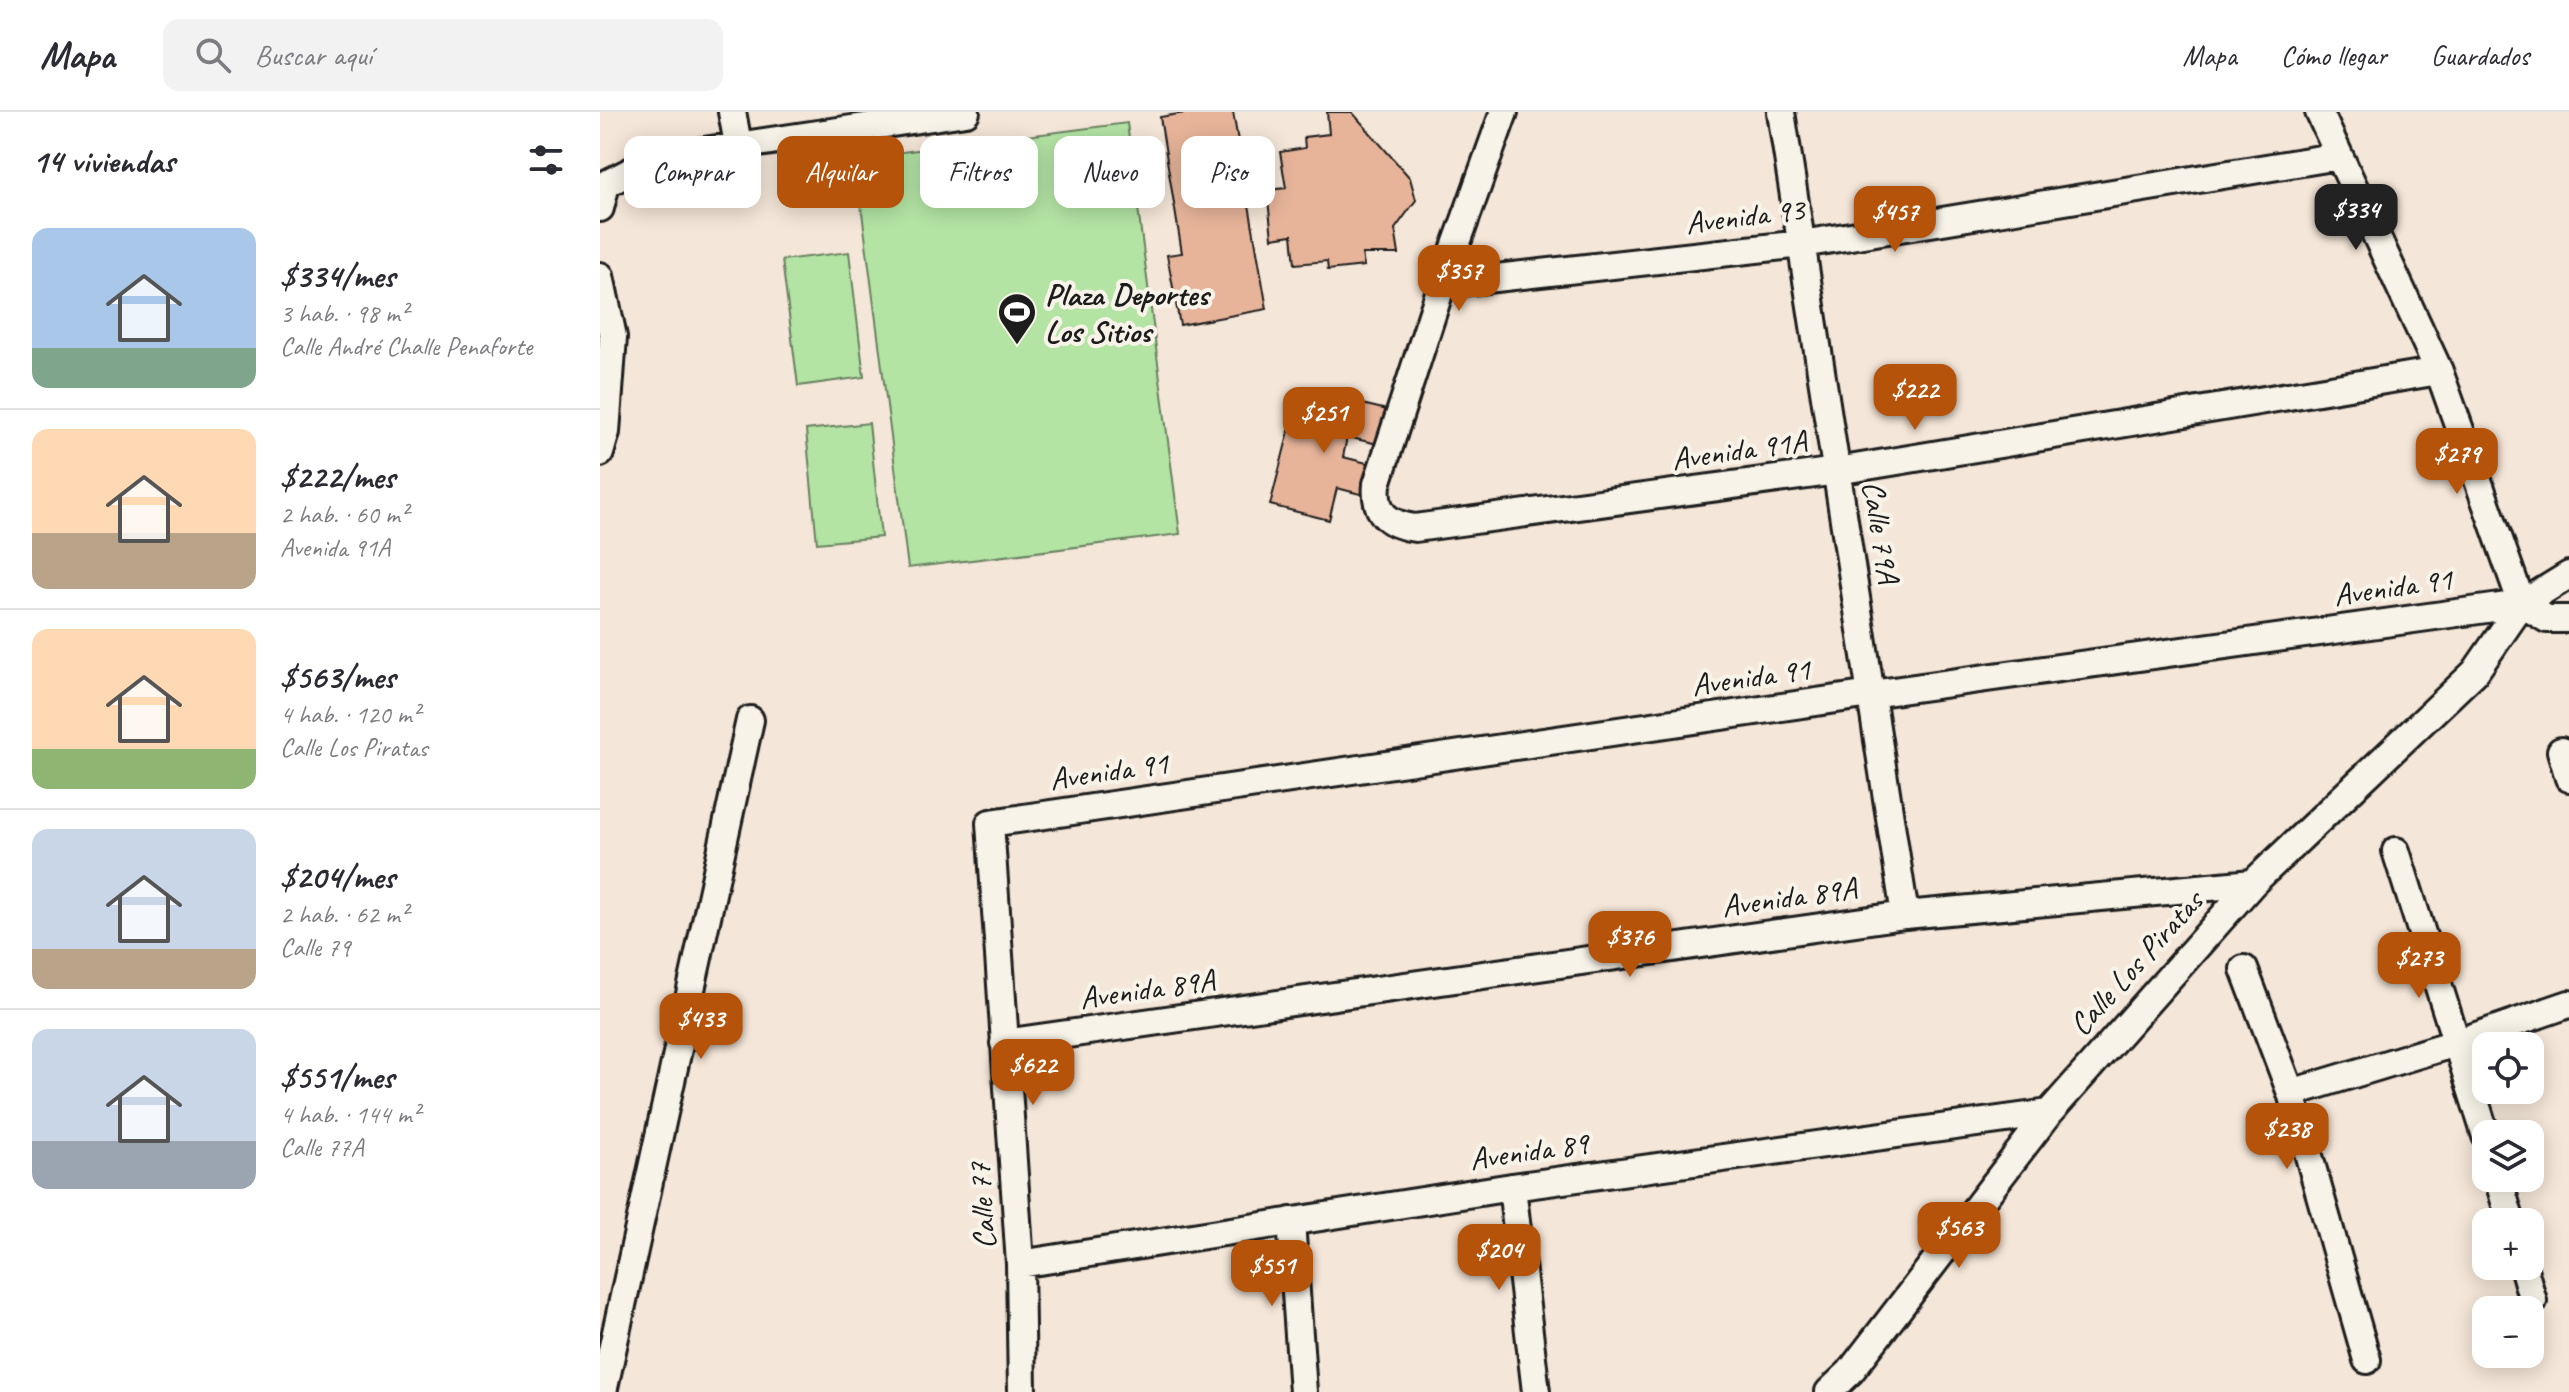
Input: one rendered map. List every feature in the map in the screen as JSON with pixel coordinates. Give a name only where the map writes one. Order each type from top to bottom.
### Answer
[{"type":"street","points":[[732,112],[736,136]]},
{"type":"street","points":[[761,141],[966,112]]},
{"type":"street","points":[[1442,284],[1504,112]]},
{"type":"street","name":"Calle 79A","points":[[1781,112],[1905,915]]},
{"type":"street","points":[[2319,112],[2439,371],[2522,604],[2547,619],[2569,619]]},
{"type":"street","name":"Avenida 93","points":[[1442,284],[1802,244],[2339,156]]},
{"type":"street","points":[[600,208],[606,184],[624,175]]},
{"type":"street","points":[[600,276],[613,337],[606,432],[600,453]]},
{"type":"street","name":"Avenida 91A","points":[[1442,284],[1377,484],[1375,500],[1381,516],[1396,525],[1415,528],[1837,471],[2439,371]]},
{"type":"street","points":[[2522,604],[2569,575]]},
{"type":"street","name":"Avenida 91","points":[[990,823],[1871,694],[2522,604]]},
{"type":"street","name":"Calle Los Piratas","points":[[1829,1392],[1850,1372],[2049,1113],[2253,883],[2475,672],[2522,604]]},
{"type":"street","points":[[603,1392],[750,720]]},
{"type":"street","points":[[2561,751],[2569,778]]},
{"type":"street","name":"Calle 77","points":[[990,823],[1020,1264],[1022,1392]]},
{"type":"street","points":[[2396,851],[2481,1120]]},
{"type":"street","name":"Avenida 89A","points":[[1004,1043],[1905,915],[2253,883]]},
{"type":"street","points":[[2244,969],[2291,1093],[2367,1360]]},
{"type":"street","points":[[2291,1093],[2459,1042],[2569,1004]]},
{"type":"street","name":"Avenida 89","points":[[1020,1264],[1512,1187],[2049,1113]]},
{"type":"street","points":[[1512,1187],[1536,1392]]},
{"type":"street","points":[[1291,1221],[1303,1392]]},
{"type":"green space","name":"Plaza Deportes Los Sitios","points":[[1127,123],[1129,136],[1054,136],[1054,208],[1138,208],[1180,534],[908,568],[861,208],[904,208],[904,152],[920,150],[920,208],[1038,208],[1038,136],[1026,136]]},
{"type":"green space","points":[[849,252],[864,377],[798,386],[782,260]]},
{"type":"green space","points":[[869,423],[881,537],[817,543],[806,430]]},
{"type":"building","points":[[1191,112],[1233,112],[1237,136],[1181,136],[1181,208],[1250,208],[1267,309],[1180,325],[1167,255],[1182,253],[1160,117]]},
{"type":"building","points":[[1327,112],[1352,112],[1410,178],[1416,200],[1395,229],[1399,254],[1362,254],[1364,266],[1328,270],[1327,261],[1295,264],[1292,235],[1272,238],[1269,208],[1275,208],[1275,189],[1286,188],[1280,152],[1305,148],[1304,137],[1329,134]]},
{"type":"building","points":[[1329,396],[1387,410],[1378,444],[1347,437],[1343,457],[1371,464],[1364,495],[1337,488],[1329,520],[1270,505],[1297,400],[1326,408]]},
{"type":"place","name":"Plaza Deportes Los Sitios","points":[[1017,346]]}]
